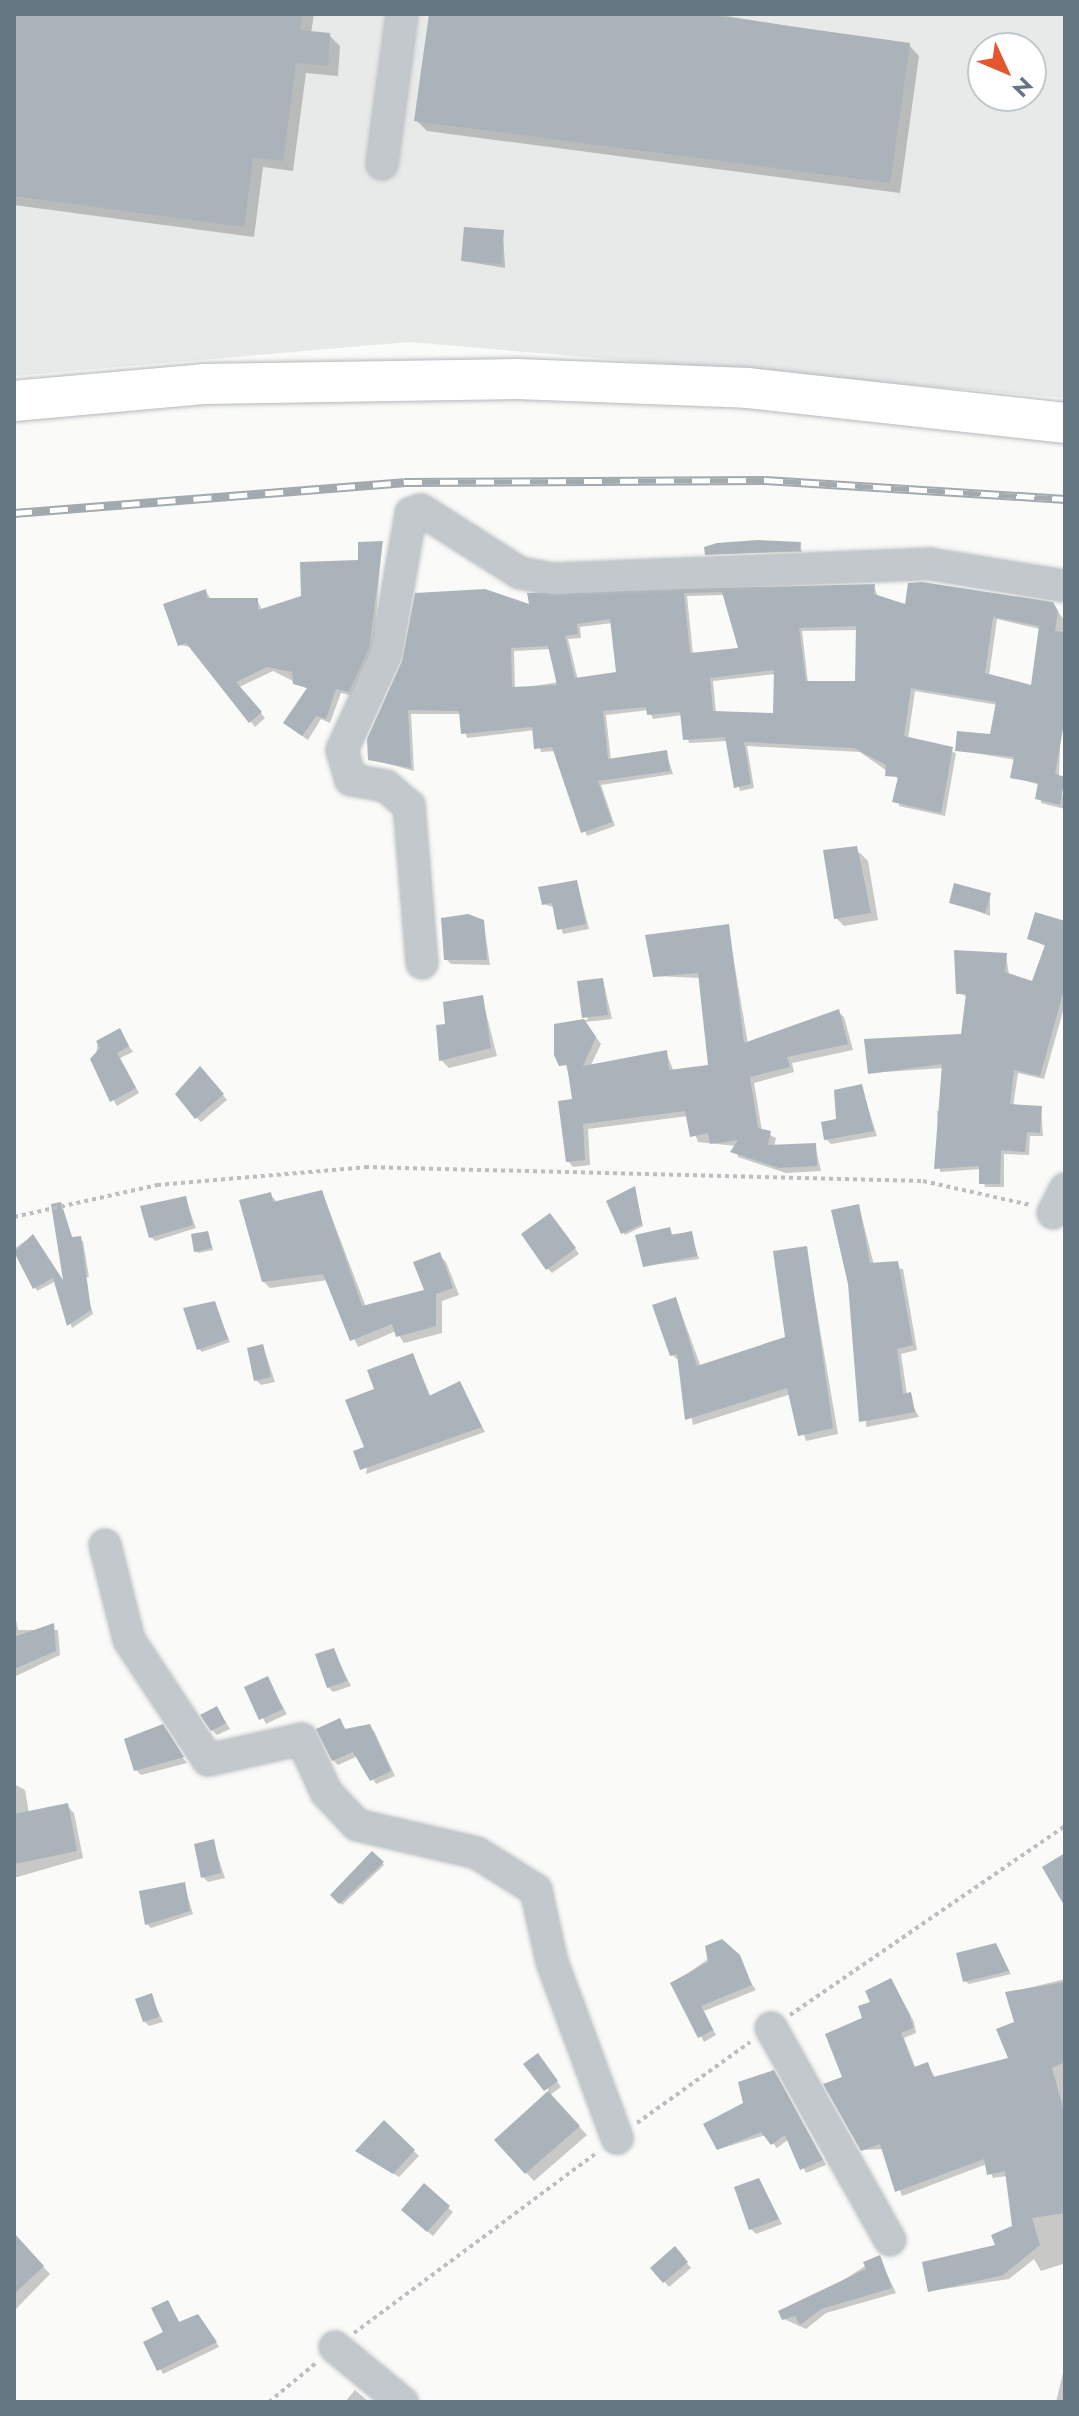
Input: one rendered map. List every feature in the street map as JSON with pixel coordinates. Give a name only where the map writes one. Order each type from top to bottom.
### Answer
[{"type":"main road","points":[[14,401],[203,384],[517,379],[748,388],[1065,423]]},
{"type":"street","points":[[382,164],[402,14]]},
{"type":"street","points":[[422,963],[409,806],[386,786],[351,780],[342,750],[386,654],[411,513],[421,510],[520,573],[553,579],[930,564],[1065,586]]},
{"type":"street","points":[[105,1545],[129,1640],[208,1760],[302,1739],[326,1792],[357,1825],[477,1853],[536,1890],[552,1962],[617,2138]]},
{"type":"street","points":[[771,2028],[890,2240]]},
{"type":"street","points":[[335,2347],[402,2402]]},
{"type":"path","points":[[14,1217],[157,1185],[365,1167],[923,1181],[1059,1201]]},
{"type":"path","points":[[269,2402],[335,2347],[617,2138],[1065,1826]]},
{"type":"shaded area","points":[[14,14],[1065,14],[1065,398],[409,342],[14,376]]},
{"type":"building","points":[[14,14],[302,14],[300,30],[330,33],[328,66],[296,63],[283,161],[253,158],[244,227],[14,196]]},
{"type":"building","points":[[429,14],[702,14],[910,43],[890,183],[414,121]]},
{"type":"building","points":[[464,227],[504,230],[501,264],[461,261]]},
{"type":"building","points":[[758,540],[801,542],[800,551],[705,555],[704,547],[717,543]]},
{"type":"building","points":[[383,541],[369,649],[349,692],[336,689],[326,719],[316,716],[302,736],[283,723],[307,688],[293,684],[292,672],[267,667],[236,682],[262,712],[249,723],[186,643],[178,646],[163,604],[206,589],[207,598],[258,598],[258,610],[301,596],[300,562],[358,560],[358,542]]},
{"type":"building","points":[[922,582],[1053,602],[1058,611],[1055,631],[1065,632],[1065,718],[1055,774],[1065,777],[1060,805],[1035,799],[1038,783],[1010,778],[1014,757],[955,751],[957,731],[990,734],[996,702],[911,688],[904,736],[953,747],[941,813],[892,802],[898,777],[885,776],[886,765],[854,748],[744,742],[751,784],[734,788],[725,737],[683,740],[680,712],[647,715],[646,707],[603,711],[608,759],[667,750],[670,771],[598,781],[612,822],[581,833],[552,747],[534,749],[532,727],[461,734],[459,711],[408,710],[411,768],[368,760],[367,739],[402,661],[415,593],[485,589],[529,604],[527,593],[875,584],[874,594],[905,604],[908,583]],"holes":[[[722,592],[738,648],[690,653],[684,593]],[[993,617],[1039,626],[1031,685],[985,673]],[[610,619],[616,672],[575,678],[565,636],[578,634],[577,624]],[[856,626],[855,681],[806,681],[799,628]],[[548,646],[557,685],[512,687],[511,648]],[[774,670],[773,713],[713,711],[710,678]]]},
{"type":"building","points":[[857,846],[871,913],[834,919],[823,850]]},
{"type":"building","points":[[577,880],[586,924],[557,930],[552,903],[542,905],[538,887]]},
{"type":"building","points":[[954,883],[991,893],[985,913],[949,903]]},
{"type":"building","points":[[1035,912],[1065,921],[1065,986],[1040,1076],[1014,1070],[1010,1104],[1042,1106],[1040,1133],[1027,1132],[1025,1152],[1001,1150],[1000,1184],[979,1184],[979,1166],[934,1169],[942,1064],[868,1074],[864,1039],[961,1034],[966,994],[956,994],[954,950],[1007,953],[1005,972],[1032,981],[1045,945],[1027,939]]},
{"type":"building","points":[[468,914],[484,920],[487,960],[444,960],[441,918]]},
{"type":"building","points":[[729,924],[744,1043],[839,1009],[848,1044],[787,1057],[790,1067],[750,1077],[758,1128],[771,1131],[768,1145],[816,1143],[817,1166],[779,1168],[730,1152],[738,1140],[710,1144],[708,1133],[690,1137],[685,1111],[583,1124],[585,1160],[566,1162],[558,1101],[572,1099],[567,1065],[559,1066],[554,1055],[554,1024],[584,1019],[596,1037],[583,1066],[667,1050],[669,1070],[708,1065],[698,973],[653,977],[645,935]]},
{"type":"building","points":[[603,978],[608,1015],[582,1018],[577,981]]},
{"type":"building","points":[[483,995],[491,1048],[439,1061],[436,1025],[445,1024],[443,1002]]},
{"type":"building","points":[[120,1028],[129,1046],[117,1053],[136,1088],[110,1102],[90,1059],[100,1048],[96,1041]]},
{"type":"building","points":[[200,1066],[224,1094],[195,1119],[175,1094]]},
{"type":"building","points":[[862,1084],[874,1131],[824,1140],[821,1122],[836,1119],[834,1090]]},
{"type":"building","points":[[635,1186],[642,1224],[621,1234],[606,1201]]},
{"type":"building","points":[[322,1190],[362,1306],[424,1290],[413,1262],[440,1252],[453,1288],[436,1294],[436,1326],[396,1337],[392,1324],[350,1341],[323,1274],[262,1282],[239,1200],[271,1192],[273,1202]]},
{"type":"building","points":[[186,1196],[193,1225],[149,1238],[140,1206]]},
{"type":"building","points":[[61,1202],[72,1237],[81,1236],[91,1310],[67,1326],[53,1278],[33,1289],[14,1252],[33,1234],[63,1280],[51,1204]]},
{"type":"building","points":[[859,1204],[870,1263],[898,1261],[913,1345],[897,1349],[903,1394],[911,1392],[915,1412],[859,1422],[848,1284],[831,1210]]},
{"type":"building","points":[[550,1213],[576,1248],[546,1270],[521,1234]]},
{"type":"building","points":[[670,1227],[672,1235],[692,1231],[697,1256],[643,1267],[635,1235]]},
{"type":"building","points":[[208,1231],[212,1248],[194,1252],[191,1234]]},
{"type":"building","points":[[807,1246],[833,1428],[798,1436],[787,1388],[685,1420],[677,1354],[670,1356],[652,1305],[676,1297],[697,1366],[785,1337],[773,1251]]},
{"type":"building","points":[[215,1301],[228,1339],[197,1350],[183,1308]]},
{"type":"building","points":[[263,1344],[271,1377],[254,1381],[247,1348]]},
{"type":"building","points":[[413,1353],[429,1396],[460,1381],[482,1427],[360,1470],[353,1451],[364,1447],[345,1400],[374,1389],[367,1370]]},
{"type":"building","points":[[54,1623],[56,1651],[14,1669],[14,1637]]},
{"type":"building","points":[[334,1648],[347,1681],[327,1688],[315,1654]]},
{"type":"building","points":[[268,1676],[283,1709],[259,1720],[244,1687]]},
{"type":"building","points":[[217,1706],[226,1723],[211,1731],[200,1715]]},
{"type":"building","points":[[340,1718],[345,1729],[370,1724],[391,1771],[370,1781],[353,1752],[332,1761],[316,1729]]},
{"type":"building","points":[[163,1724],[184,1757],[134,1771],[124,1739]]},
{"type":"building","points":[[68,1803],[77,1851],[14,1864],[14,1814]]},
{"type":"building","points":[[214,1839],[221,1873],[201,1878],[194,1844]]},
{"type":"building","points":[[372,1851],[384,1862],[339,1904],[330,1895]]},
{"type":"building","points":[[1065,1853],[1065,1907],[1042,1867]]},
{"type":"building","points":[[185,1882],[190,1911],[145,1925],[139,1891]]},
{"type":"building","points":[[722,1939],[740,1955],[752,1985],[701,2006],[713,2030],[698,2038],[670,1983],[708,1962],[705,1946]]},
{"type":"building","points":[[996,1943],[1009,1971],[963,1982],[956,1953]]},
{"type":"building","points":[[891,1978],[910,2015],[913,2028],[901,2033],[914,2067],[928,2062],[933,2077],[1008,2058],[996,2029],[1014,2022],[1005,1992],[1065,1982],[1065,2062],[1052,2068],[1065,2115],[1065,2213],[1032,2218],[1040,2245],[1003,2275],[928,2292],[922,2262],[995,2245],[991,2235],[1012,2226],[1005,2171],[987,2175],[984,2159],[895,2192],[880,2144],[861,2151],[823,2084],[842,2077],[825,2034],[862,2018],[858,2006],[870,2002],[865,1991]]},
{"type":"building","points":[[152,1993],[159,2017],[143,2022],[135,1999]]},
{"type":"building","points":[[538,2053],[558,2081],[544,2091],[523,2064]]},
{"type":"building","points":[[774,2070],[823,2160],[800,2170],[785,2135],[771,2145],[761,2132],[717,2150],[703,2124],[743,2103],[738,2082]]},
{"type":"building","points":[[548,2091],[580,2126],[525,2174],[494,2140]]},
{"type":"building","points":[[384,2120],[415,2150],[393,2174],[355,2151]]},
{"type":"building","points":[[759,2178],[779,2219],[749,2230],[734,2187]]},
{"type":"building","points":[[424,2183],[450,2206],[427,2232],[401,2210]]},
{"type":"building","points":[[14,2233],[44,2266],[14,2294]]},
{"type":"building","points":[[675,2246],[688,2262],[663,2283],[650,2268]]},
{"type":"building","points":[[880,2255],[892,2288],[821,2309],[800,2325],[795,2316],[782,2320],[778,2311],[866,2269],[863,2262]]},
{"type":"building","points":[[168,2300],[179,2322],[198,2314],[217,2342],[157,2371],[143,2342],[163,2332],[151,2308]]},
{"type":"railway","points":[[14,513],[404,482],[765,480],[1065,499]]}]
